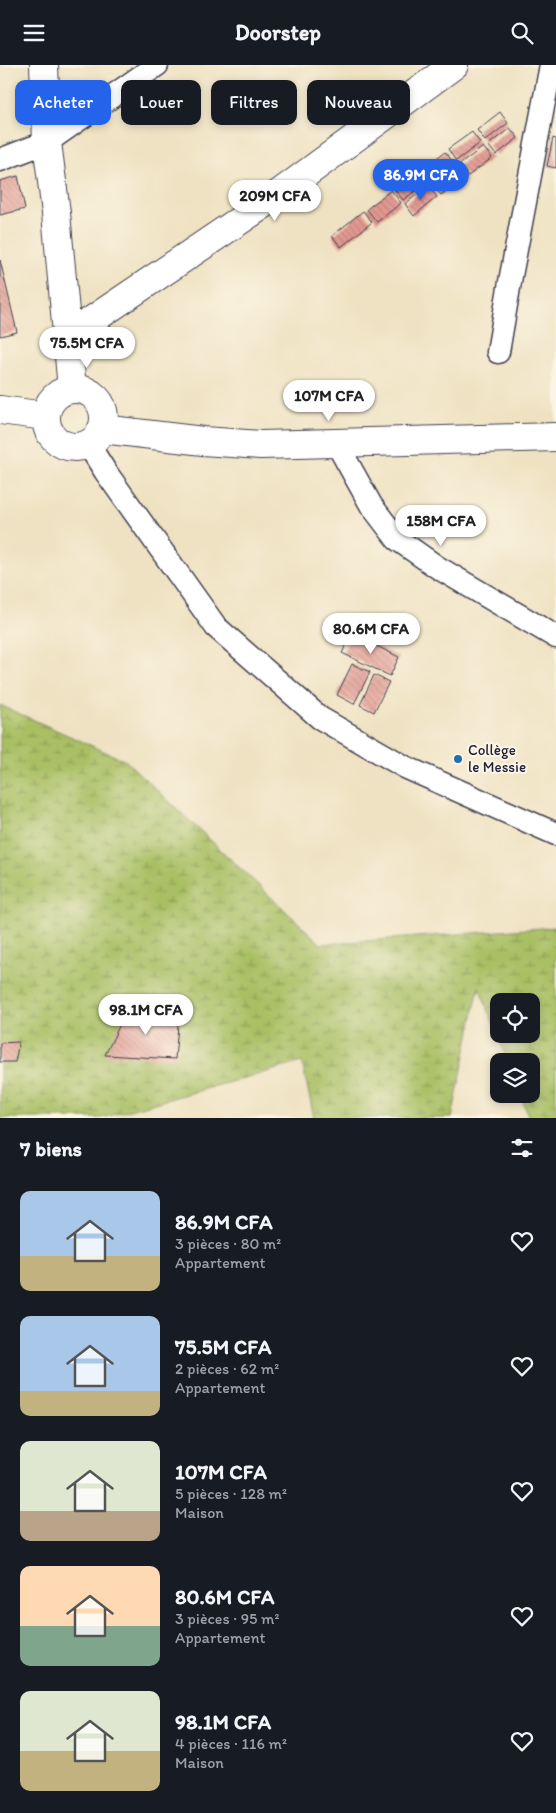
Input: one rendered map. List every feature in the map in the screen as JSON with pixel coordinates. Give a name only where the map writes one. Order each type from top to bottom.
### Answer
[{"type":"street","points":[[44,65],[48,142],[72,389]]},
{"type":"street","points":[[0,160],[48,142],[157,65]]},
{"type":"street","points":[[67,337],[273,198],[454,65]]},
{"type":"street","points":[[498,352],[551,65]]},
{"type":"street","points":[[556,437],[261,445],[95,436],[73,446],[59,442],[52,435],[46,416],[54,398],[62,392],[72,389],[87,392],[98,401],[103,410],[104,420],[95,436],[105,471],[216,627],[320,718],[405,767],[556,834]]},
{"type":"street","points":[[0,409],[46,416]]},
{"type":"street","points":[[337,443],[371,505],[397,539],[437,567],[556,637]]},
{"type":"green space","points":[[0,705],[126,761],[321,944],[556,927],[556,1118],[529,1118],[523,1103],[540,1103],[540,1053],[505,1053],[501,1043],[540,1043],[540,993],[490,993],[490,1015],[479,987],[452,1118],[314,1118],[302,1062],[101,1118],[0,1118]]},
{"type":"building","points":[[500,112],[508,123],[485,141],[477,130]]},
{"type":"building","points":[[510,128],[518,138],[496,155],[488,145]]},
{"type":"building","points":[[472,132],[480,143],[456,161],[448,149]]},
{"type":"building","points":[[553,138],[556,139],[556,168],[547,166]]},
{"type":"building","points":[[483,147],[492,158],[468,176],[459,165]]},
{"type":"building","points":[[445,152],[454,163],[430,181],[421,169]]},
{"type":"building","points":[[456,166],[465,177],[441,195],[432,184]]},
{"type":"building","points":[[418,172],[426,183],[403,200],[394,189]]},
{"type":"building","points":[[18,176],[25,209],[0,215],[0,181]]},
{"type":"building","points":[[428,186],[437,197],[414,216],[405,204]]},
{"type":"building","points":[[391,190],[401,203],[377,222],[367,209]]},
{"type":"building","points":[[363,211],[372,222],[341,247],[332,236]]},
{"type":"building","points":[[0,260],[17,332],[0,336]]},
{"type":"building","points":[[352,634],[399,657],[390,676],[342,653]]},
{"type":"building","points":[[352,664],[370,672],[354,704],[337,695]]},
{"type":"building","points":[[374,675],[389,682],[374,712],[360,705]]},
{"type":"building","points":[[127,1010],[179,1014],[175,1059],[105,1055]]},
{"type":"building","points":[[19,1042],[15,1062],[0,1062],[0,1043]]},
{"type":"place","name":"Collège le Messie","points":[[458,759]]}]
